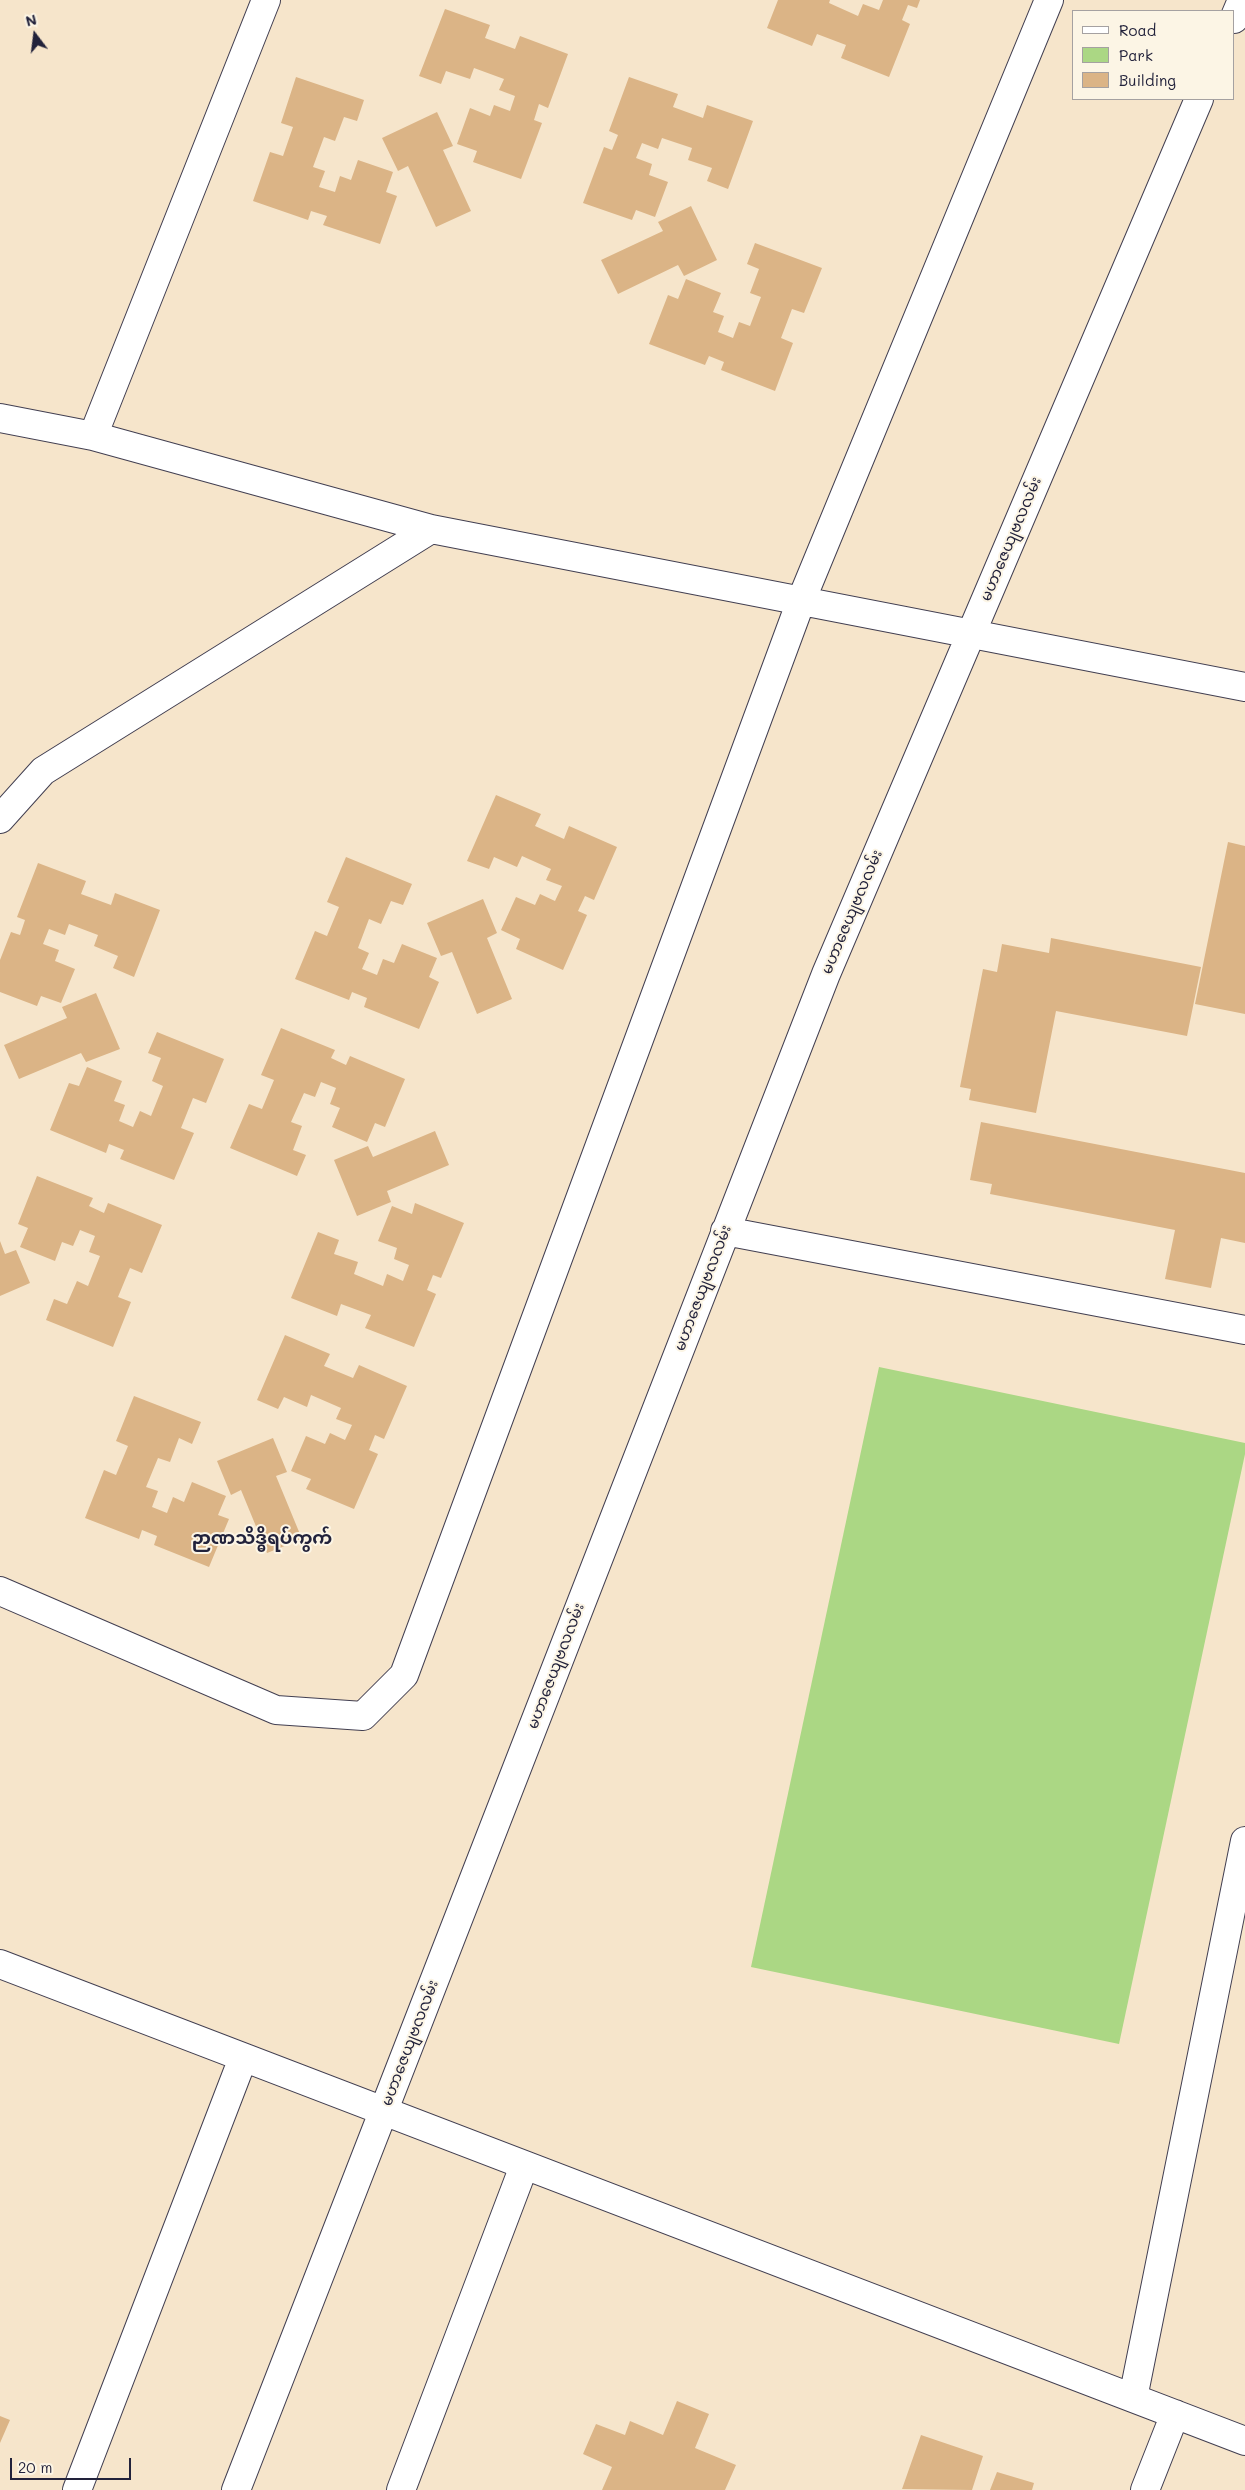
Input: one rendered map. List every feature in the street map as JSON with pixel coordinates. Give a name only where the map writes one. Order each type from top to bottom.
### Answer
[{"type":"street","points":[[93,436],[266,0]]},
{"type":"street","points":[[0,1591],[276,1710],[362,1716],[404,1675],[801,602],[1049,0]]},
{"type":"street","points":[[1235,16],[1242,0]]},
{"type":"street","name":"မဟာဇေယျဗလလမ်း","points":[[236,2490],[826,974],[1200,100]]},
{"type":"street","points":[[0,418],[93,436],[431,529],[1245,687]]},
{"type":"street","points":[[0,819],[43,772],[431,529]]},
{"type":"street","points":[[725,1231],[1245,1330]]},
{"type":"street","points":[[1133,2398],[1245,1840]]},
{"type":"street","points":[[0,1964],[1245,2441]]},
{"type":"street","points":[[77,2490],[243,2058]]},
{"type":"street","points":[[400,2490],[524,2166]]},
{"type":"street","points":[[1145,2490],[1175,2414]]},
{"type":"green space","points":[[879,1367],[1245,1443],[1245,1454],[1119,2044],[751,1967]]},
{"type":"building","points":[[778,0],[830,0],[829,3],[858,16],[863,4],[879,10],[883,0],[920,0],[917,8],[908,5],[902,20],[910,24],[889,77],[841,58],[846,45],[817,34],[812,46],[767,28]]},
{"type":"building","points":[[445,9],[490,25],[485,38],[515,49],[520,36],[568,54],[548,108],[539,104],[534,120],[542,123],[521,179],[473,162],[477,151],[457,144],[470,108],[490,116],[494,105],[510,111],[515,96],[499,90],[504,79],[474,68],[470,79],[446,71],[441,84],[419,76]]},
{"type":"building","points":[[296,77],[364,100],[357,121],[344,117],[335,141],[324,137],[313,167],[325,171],[319,187],[335,192],[340,176],[351,180],[358,160],[393,172],[386,192],[397,196],[380,244],[323,225],[327,216],[311,211],[308,220],[253,201],[270,152],[283,156],[293,127],[281,123]]},
{"type":"building","points":[[629,77],[678,94],[673,107],[703,118],[707,105],[753,121],[728,189],[707,181],[712,168],[688,160],[692,148],[662,138],[658,149],[642,143],[636,158],[652,164],[649,175],[668,182],[655,217],[636,210],[632,220],[583,203],[604,147],[612,150],[618,135],[609,131]]},
{"type":"building","points":[[437,112],[453,146],[443,150],[471,211],[436,227],[408,166],[398,171],[382,138]]},
{"type":"building","points":[[691,206],[717,260],[684,276],[678,265],[618,294],[601,260],[663,231],[658,222]]},
{"type":"building","points":[[755,243],[822,268],[804,313],[792,309],[781,338],[793,343],[775,391],[721,370],[724,362],[709,356],[705,365],[649,344],[668,295],[678,299],[686,279],[721,293],[713,312],[724,316],[718,332],[733,338],[739,322],[750,326],[761,297],[750,293],[759,269],[747,264]]},
{"type":"building","points":[[496,795],[541,814],[535,826],[564,839],[569,826],[617,847],[594,900],[585,896],[578,911],[587,915],[563,970],[516,949],[520,939],[501,930],[516,897],[535,905],[540,894],[555,901],[562,886],[546,880],[551,869],[522,856],[517,867],[494,857],[489,869],[467,861]]},
{"type":"building","points":[[1228,842],[1245,846],[1245,1014],[1195,1004]]},
{"type":"building","points":[[346,857],[412,884],[403,905],[391,901],[381,924],[369,919],[358,948],[369,953],[362,969],[377,975],[383,959],[394,963],[402,944],[437,958],[429,977],[439,982],[419,1029],[364,1007],[367,998],[352,992],[349,1000],[295,979],[315,931],[327,936],[339,907],[327,902]]},
{"type":"building","points":[[38,863],[86,881],[81,894],[111,905],[115,893],[160,910],[134,977],[113,968],[118,956],[94,946],[98,935],[69,924],[65,935],[49,929],[43,944],[59,950],[55,961],[75,969],[61,1003],[41,996],[37,1006],[0,992],[0,960],[11,932],[20,935],[25,920],[17,917]]},
{"type":"building","points":[[483,899],[497,933],[487,938],[512,999],[477,1014],[452,952],[441,956],[427,923]]},
{"type":"building","points":[[1051,938],[1201,967],[1187,1036],[1056,1011],[1036,1113],[969,1100],[971,1089],[960,1087],[983,969],[997,972],[1002,944],[1049,953]]},
{"type":"building","points":[[96,993],[120,1049],[86,1062],[81,1053],[19,1079],[4,1045],[67,1018],[62,1007]]},
{"type":"building","points":[[281,1028],[335,1050],[331,1058],[346,1065],[350,1056],[405,1079],[385,1127],[375,1123],[367,1142],[332,1127],[340,1108],[330,1104],[336,1088],[321,1082],[315,1097],[304,1093],[291,1122],[302,1126],[293,1150],[306,1155],[297,1176],[230,1148],[249,1104],[262,1109],[274,1080],[261,1075]]},
{"type":"building","points":[[157,1032],[224,1059],[206,1103],[193,1098],[181,1128],[194,1133],[174,1180],[120,1159],[124,1150],[109,1144],[106,1153],[50,1130],[69,1083],[79,1086],[87,1067],[122,1081],[114,1101],[125,1105],[119,1121],[133,1127],[140,1111],[151,1116],[163,1086],[152,1081],[161,1058],[148,1053]]},
{"type":"building","points":[[981,1122],[1245,1173],[1245,1243],[1221,1238],[1211,1288],[1165,1279],[1175,1230],[990,1194],[992,1184],[970,1180]]},
{"type":"building","points":[[435,1131],[449,1165],[387,1191],[391,1202],[357,1216],[334,1160],[368,1146],[373,1157]]},
{"type":"building","points":[[37,1176],[93,1198],[89,1206],[104,1213],[108,1203],[162,1225],[142,1273],[130,1268],[118,1297],[131,1302],[113,1347],[46,1320],[54,1299],[67,1304],[77,1281],[88,1286],[100,1256],[89,1252],[95,1236],[80,1230],[73,1246],[62,1242],[55,1261],[20,1247],[28,1228],[18,1224]]},
{"type":"building","points":[[415,1203],[464,1223],[441,1278],[433,1275],[427,1290],[436,1294],[414,1347],[365,1328],[371,1315],[341,1304],[337,1316],[291,1298],[318,1232],[339,1240],[334,1254],[358,1262],[354,1274],[383,1286],[387,1274],[403,1281],[409,1265],[394,1259],[397,1248],[378,1241],[392,1206],[412,1214]]},
{"type":"building","points":[[0,1241],[5,1254],[16,1250],[30,1283],[0,1296]]},
{"type":"building","points":[[285,1335],[330,1354],[324,1366],[353,1378],[359,1365],[407,1386],[384,1439],[375,1435],[369,1450],[378,1454],[354,1509],[306,1489],[311,1479],[291,1471],[306,1436],[325,1444],[330,1433],[345,1440],[352,1425],[336,1419],[341,1408],[311,1395],[307,1407],[284,1397],[278,1409],[257,1400]]},
{"type":"building","points":[[134,1396],[201,1422],[192,1444],[179,1438],[170,1462],[158,1458],[146,1487],[158,1491],[152,1507],[167,1513],[173,1497],[184,1502],[192,1482],[226,1496],[218,1515],[229,1519],[209,1567],[154,1545],[157,1536],[142,1530],[139,1539],[85,1518],[104,1470],[116,1475],[128,1446],[116,1441]]},
{"type":"building","points":[[273,1438],[287,1472],[276,1476],[302,1539],[267,1553],[241,1490],[231,1495],[217,1461]]},
{"type":"building","points":[[677,2401],[709,2414],[695,2448],[736,2465],[725,2490],[602,2490],[612,2467],[583,2454],[596,2424],[625,2435],[630,2421],[663,2435]]},
{"type":"building","points":[[0,2416],[10,2420],[0,2443]]},
{"type":"building","points":[[921,2435],[983,2456],[972,2490],[902,2489]]},
{"type":"building","points":[[997,2472],[1034,2483],[1032,2490],[990,2490]]},
{"type":"district","name":"ဉာဏသိဒ္ဓိရပ်ကွက်","points":[[262,1538]]}]
